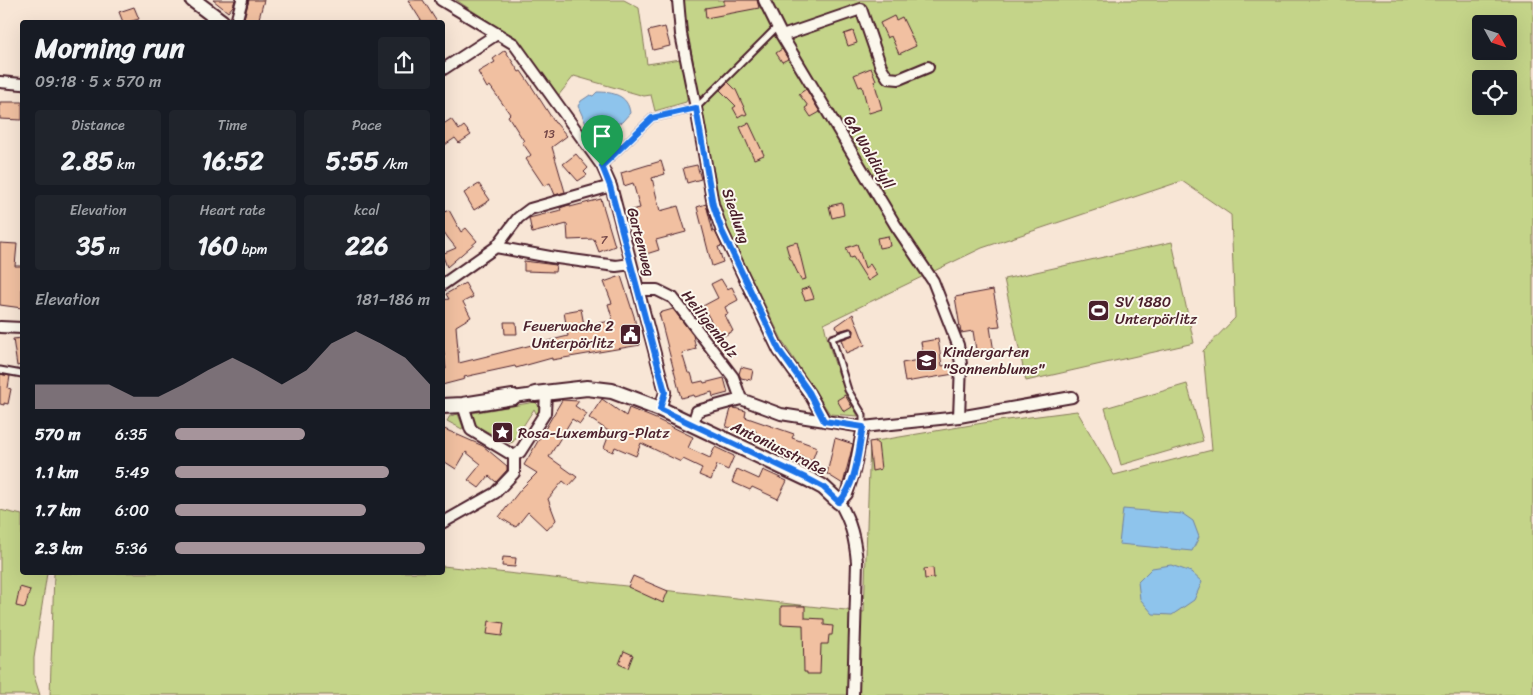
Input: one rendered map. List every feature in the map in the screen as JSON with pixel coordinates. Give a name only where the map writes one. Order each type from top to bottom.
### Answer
[{"type":"street","points":[[193,0],[219,20]]},
{"type":"street","points":[[237,20],[242,0]]},
{"type":"street","name":"Gartenweg","points":[[441,0],[514,44],[602,166],[610,186],[665,392],[660,409]]},
{"type":"street","name":"Siedlung","points":[[678,0],[681,34],[713,205],[722,231],[779,350],[809,392],[824,421]]},
{"type":"street","name":"GA Waldidyll","points":[[764,0],[779,32],[896,226],[933,281],[958,345],[961,364],[959,417]]},
{"type":"street","points":[[779,32],[861,9],[881,67],[888,78],[899,80],[928,66]]},
{"type":"street","points":[[445,68],[497,34]]},
{"type":"street","points":[[0,82],[20,84]]},
{"type":"street","points":[[445,283],[496,247],[518,218],[530,209],[610,186]]},
{"type":"street","points":[[496,247],[616,266],[631,264]]},
{"type":"street","name":"Heiligenholz","points":[[638,290],[657,290],[673,298],[733,377],[741,399]]},
{"type":"street","points":[[0,327],[20,328]]},
{"type":"street","points":[[445,406],[463,405],[571,389],[599,389],[612,391],[660,409]]},
{"type":"street","points":[[514,456],[520,452],[545,413],[541,394]]},
{"type":"street","points":[[693,424],[698,411],[741,399],[781,414],[863,427],[959,417],[1072,397]]},
{"type":"street","points":[[463,405],[471,430],[514,456]]},
{"type":"street","name":"Antoniusstraße","points":[[660,409],[823,487],[839,502],[851,525],[856,542],[853,695]]},
{"type":"street","points":[[839,502],[847,494],[852,479],[863,427]]},
{"type":"street","points":[[445,521],[495,493],[514,473],[514,456]]},
{"type":"lane","points":[[602,166],[652,118],[696,108],[779,32]]},
{"type":"lane","points":[[850,332],[832,338],[848,390],[862,415],[863,427]]},
{"type":"lane","points":[[0,370],[20,374]]},
{"type":"green space","points":[[456,0],[624,0],[639,8],[647,64],[681,59],[688,97],[686,102],[655,111],[651,95],[644,96],[574,76],[558,96],[519,41]]},
{"type":"green space","points":[[684,0],[1533,0],[1533,695],[50,695],[54,575],[445,575],[445,566],[864,612],[870,442],[983,423],[1077,411],[1114,475],[1212,450],[1203,351],[1235,318],[1231,215],[1182,181],[982,248],[824,324],[838,372],[858,416],[830,414],[784,344],[727,227],[719,200],[683,7]]},
{"type":"green space","name":"SV 1880 Unterpörlitz","points":[[1172,242],[1194,343],[1026,381],[1004,279]]},
{"type":"green space","points":[[1187,384],[1203,441],[1121,465],[1105,408]]},
{"type":"green space","points":[[535,402],[540,412],[538,417],[534,409],[513,442],[509,443],[484,430],[475,424],[472,419],[472,413]]},
{"type":"green space","points":[[458,414],[462,429],[447,421],[450,416]]},
{"type":"green space","points":[[0,510],[20,515],[20,575],[47,575],[34,658],[34,676],[40,695],[0,695]]},
{"type":"water","points":[[597,92],[614,94],[623,98],[629,107],[630,113],[622,122],[590,133],[578,106],[581,101],[590,95],[593,96]]},
{"type":"water","points":[[1123,509],[1183,514],[1193,521],[1199,537],[1192,551],[1119,544]]},
{"type":"water","points":[[1171,565],[1191,572],[1202,582],[1194,600],[1172,615],[1153,614],[1140,599],[1138,582],[1152,568]]},
{"type":"building","points":[[213,0],[235,0],[228,12]]},
{"type":"building","points":[[249,0],[264,0],[259,20],[244,20]]},
{"type":"building","points":[[408,0],[423,0],[436,20],[421,20]]},
{"type":"building","points":[[724,0],[757,0],[759,8],[706,18],[705,8],[724,5]]},
{"type":"building","points":[[134,7],[139,19],[122,20],[119,12]]},
{"type":"building","points":[[894,16],[896,20],[902,17],[916,46],[899,54],[891,36],[887,38],[880,23]]},
{"type":"building","points":[[665,27],[670,46],[653,50],[648,31]]},
{"type":"building","points":[[853,31],[857,43],[848,46],[844,34]]},
{"type":"building","points":[[782,49],[788,59],[782,62],[776,53]]},
{"type":"building","points":[[505,50],[555,123],[567,136],[552,147],[565,192],[555,195],[550,183],[544,186],[526,159],[531,155],[508,116],[510,114],[490,86],[487,88],[478,72],[495,62],[493,59]]},
{"type":"building","points":[[871,68],[876,80],[874,81],[882,109],[869,113],[862,86],[859,87],[854,75]]},
{"type":"building","points":[[728,82],[736,90],[747,114],[738,117],[733,108],[736,106],[720,90]]},
{"type":"building","points":[[806,89],[820,112],[811,117],[805,108],[808,106],[799,94]]},
{"type":"building","points":[[0,102],[20,102],[20,120],[0,119]]},
{"type":"building","points":[[451,119],[459,130],[464,126],[471,135],[459,143],[455,138],[445,145],[445,123]]},
{"type":"building","points":[[749,123],[764,155],[754,159],[740,127]]},
{"type":"building","points":[[576,154],[588,168],[584,172],[587,175],[578,181],[563,164]]},
{"type":"building","points":[[661,161],[665,174],[652,178],[660,211],[678,206],[686,232],[656,240],[659,250],[643,255],[631,210],[640,208],[633,183],[624,186],[621,173]]},
{"type":"building","points":[[697,165],[701,179],[687,183],[683,168]]},
{"type":"building","points":[[479,184],[490,200],[474,210],[464,193]]},
{"type":"building","points":[[601,199],[615,246],[599,252],[594,239],[568,240],[567,224],[532,233],[529,218],[561,210],[560,208],[569,205],[570,207]]},
{"type":"building","points":[[842,203],[844,215],[832,218],[829,206]]},
{"type":"building","points":[[706,204],[713,232],[715,231],[722,246],[718,247],[723,262],[712,266],[697,207]]},
{"type":"building","points":[[449,210],[461,232],[466,228],[477,241],[447,267],[445,253],[456,248],[445,234],[445,212]]},
{"type":"building","points":[[888,236],[890,246],[879,248],[877,238]]},
{"type":"building","points":[[797,242],[806,279],[801,280],[790,259],[786,245]]},
{"type":"building","points":[[0,243],[17,244],[15,266],[20,266],[20,308],[0,305]]},
{"type":"building","points":[[857,244],[865,268],[870,264],[877,275],[868,281],[853,257],[850,258],[846,248]]},
{"type":"building","points":[[524,261],[556,265],[555,272],[524,271]]},
{"type":"building","points":[[621,276],[634,316],[640,345],[552,360],[552,358],[516,368],[515,366],[464,377],[465,379],[445,384],[445,300],[449,299],[446,294],[465,283],[473,297],[463,302],[471,317],[456,326],[459,363],[568,336],[564,312],[581,309],[584,325],[613,321],[608,304],[612,303],[604,282]]},
{"type":"building","points":[[721,279],[727,289],[732,287],[738,300],[725,307],[728,314],[725,315],[733,331],[720,338],[703,306],[718,298],[711,284]]},
{"type":"building","points":[[810,287],[814,298],[805,300],[801,290]]},
{"type":"building","points":[[993,290],[1000,326],[990,327],[994,352],[977,356],[973,331],[961,333],[955,297]]},
{"type":"building","points":[[673,309],[693,335],[696,349],[682,353],[688,373],[691,373],[694,383],[703,381],[704,383],[724,378],[728,393],[713,397],[712,392],[695,397],[694,395],[681,398],[659,313]]},
{"type":"building","points":[[853,314],[865,345],[846,353],[841,340],[853,335],[854,330],[849,328],[838,331],[836,326]]},
{"type":"building","points":[[504,322],[516,322],[517,334],[505,334]]},
{"type":"building","points":[[20,338],[20,365],[17,366],[13,339]]},
{"type":"building","name":"Kindergarten \"Sonnenblume\"","points":[[938,339],[942,366],[954,364],[954,374],[905,382],[902,363],[924,359],[921,342]]},
{"type":"building","points":[[741,367],[753,370],[751,380],[741,378],[739,374]]},
{"type":"building","points":[[0,374],[10,376],[8,388],[11,389],[8,404],[4,403],[4,405],[0,404]]},
{"type":"building","points":[[845,395],[852,407],[844,412],[837,400]]},
{"type":"building","points":[[602,399],[626,416],[629,408],[693,437],[688,448],[710,458],[715,447],[734,456],[728,470],[717,465],[711,480],[699,475],[702,468],[683,459],[681,462],[641,443],[636,456],[615,447],[613,452],[604,448],[610,432],[589,418]]},
{"type":"building","points":[[562,400],[579,401],[575,406],[587,414],[580,424],[572,419],[549,457],[577,477],[569,486],[563,481],[548,499],[556,520],[547,530],[528,512],[516,527],[499,517],[521,489],[537,473],[524,465]]},
{"type":"building","points":[[731,409],[746,411],[745,417],[794,434],[792,438],[817,447],[812,461],[754,438],[756,431],[726,427]]},
{"type":"building","points":[[445,429],[483,446],[507,466],[507,470],[496,482],[489,476],[479,488],[468,480],[481,464],[466,452],[456,469],[445,462]]},
{"type":"building","points":[[835,438],[853,444],[843,484],[827,474]]},
{"type":"building","points":[[876,441],[878,443],[881,469],[872,471],[869,442]]},
{"type":"building","points":[[737,469],[759,479],[763,470],[787,481],[778,499],[752,487],[750,490],[732,482]]},
{"type":"building","points":[[503,557],[516,558],[515,567],[502,566]]},
{"type":"building","points":[[933,568],[934,578],[925,579],[924,569]]},
{"type":"building","points":[[633,576],[668,591],[663,603],[628,587]]},
{"type":"building","points":[[20,587],[30,590],[25,608],[16,606]]},
{"type":"building","points":[[781,606],[805,606],[805,618],[824,619],[824,625],[833,626],[828,644],[821,644],[820,674],[807,674],[807,672],[804,672],[803,625],[781,624]]},
{"type":"building","points":[[489,621],[504,623],[502,636],[487,634]]},
{"type":"building","points":[[624,651],[633,655],[628,668],[619,664]]},
{"type":"place","name":"SV 1880 Unterpörlitz","points":[[1099,311]]},
{"type":"place","name":"Feuerwache 2 Unterpörlitz","points":[[630,335]]},
{"type":"place","name":"Kindergarten \"Sonnenblume\"","points":[[927,361]]},
{"type":"place","name":"Rosa-Luxemburg-Platz","points":[[502,433]]},
{"type":"route","points":[[696,108],[713,205],[722,231],[779,350],[809,392],[824,421],[863,427],[854,472],[847,494],[839,502],[823,487],[810,480],[660,409],[665,392],[610,186],[602,166],[652,118],[696,108]]}]
